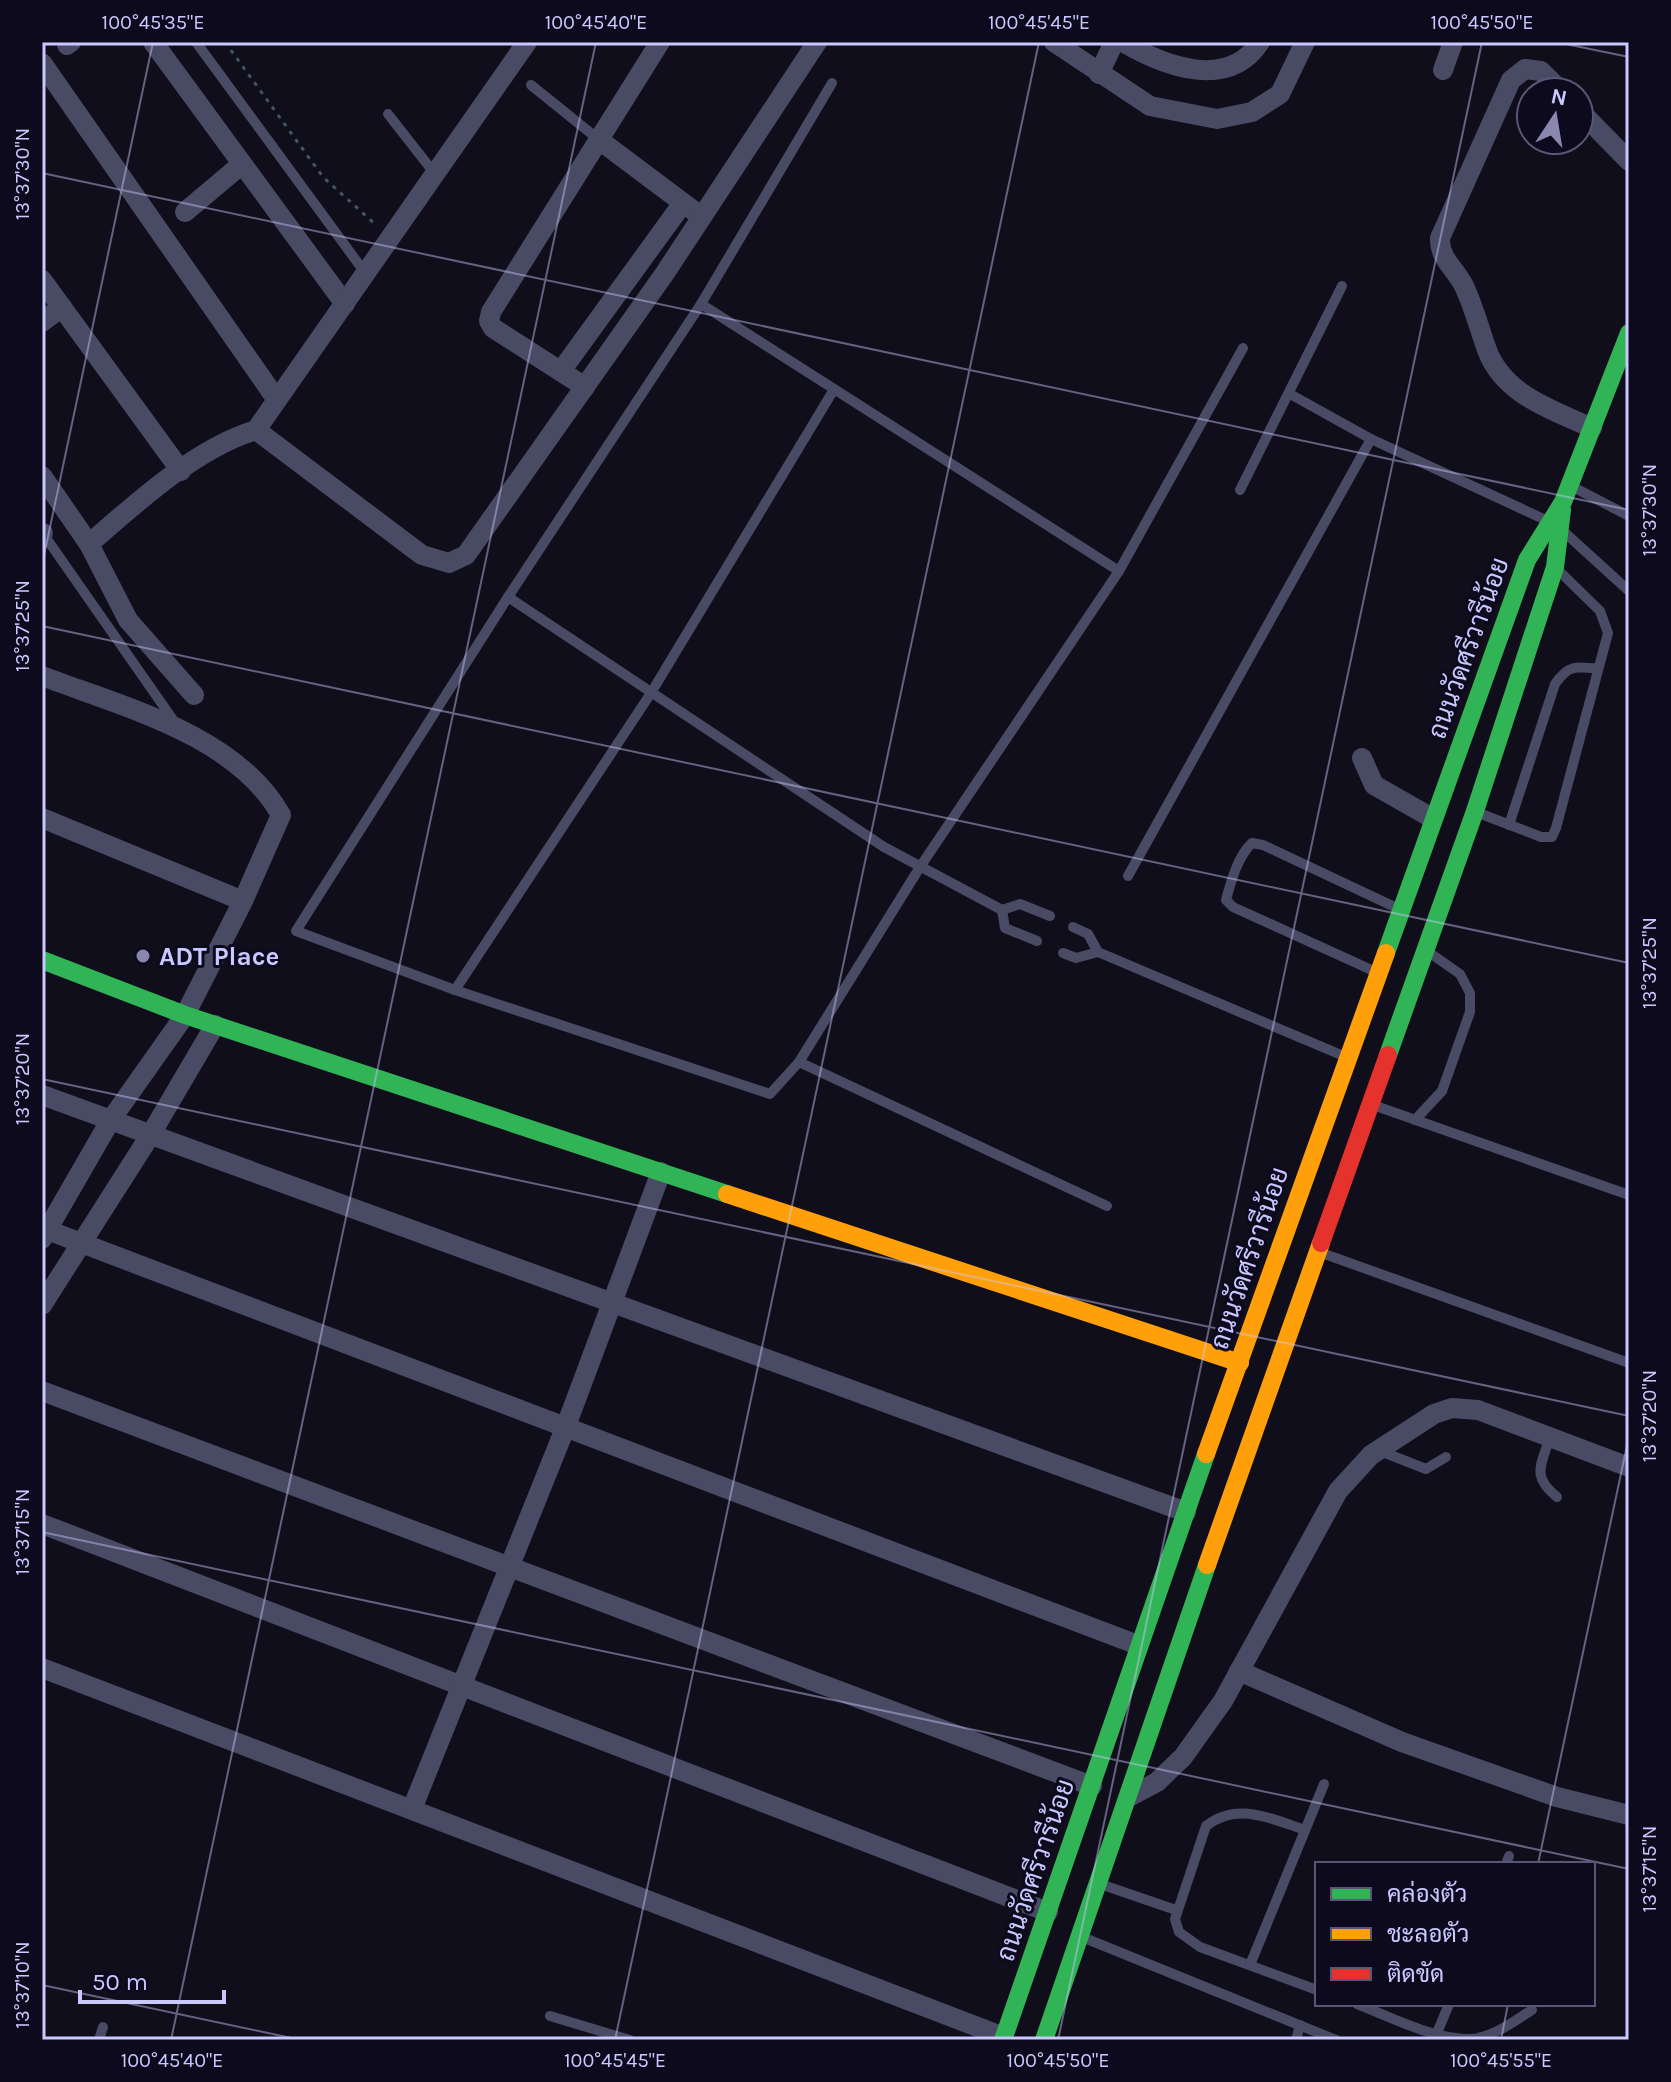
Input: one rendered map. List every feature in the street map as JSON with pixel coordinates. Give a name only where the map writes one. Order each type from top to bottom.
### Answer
[{"type":"main road","name":"ถนนวัดศรีวารีน้อย","points":[[1044,2040],[1175,1655],[1475,811],[1555,567],[1555,526],[1629,333]]},
{"type":"main road","name":"ถนนวัดศรีวารีน้อย","points":[[1004,2038],[1138,1645],[1436,809],[1527,560],[1555,526]]},
{"type":"main road","points":[[1436,809],[1475,811]]},
{"type":"main road","points":[[42,960],[185,1015],[1240,1363]]},
{"type":"street","points":[[153,42],[345,304]]},
{"type":"street","points":[[89,544],[131,507],[226,439],[256,430],[527,42]]},
{"type":"street","points":[[585,387],[493,328],[489,321],[491,312],[660,42]]},
{"type":"street","points":[[256,430],[422,555],[449,563],[466,555],[702,218],[817,42]]},
{"type":"street","points":[[1054,42],[1150,106],[1217,119],[1241,115],[1266,105],[1280,94],[1305,42]]},
{"type":"street","points":[[1099,74],[1114,42]]},
{"type":"street","points":[[1123,42],[1191,70],[1214,71],[1235,66],[1258,44]]},
{"type":"street","points":[[1443,70],[1453,42]]},
{"type":"street","points":[[43,65],[277,400]]},
{"type":"street","points":[[1516,76],[1525,69],[1541,71],[1546,76]]},
{"type":"street","points":[[1515,77],[1440,238],[1440,247],[1445,261],[1462,283],[1497,372],[1517,391],[1592,428]]},
{"type":"street","points":[[1595,126],[1629,161]]},
{"type":"street","points":[[598,139],[702,218]]},
{"type":"street","points":[[185,212],[242,164]]},
{"type":"street","points":[[561,371],[683,203]]},
{"type":"street","points":[[42,280],[181,471]]},
{"type":"street","points":[[42,322],[62,307]]},
{"type":"street","points":[[42,476],[89,544],[128,620],[194,695]]},
{"type":"street","points":[[42,676],[180,730],[223,756],[269,793],[281,815],[243,901],[185,1015],[110,1121],[44,1233],[82,1243],[1138,1645]]},
{"type":"street","points":[[1362,758],[1371,782],[1436,809]]},
{"type":"street","points":[[42,818],[243,901]]},
{"type":"street","points":[[42,1305],[151,1134],[215,1025]]},
{"type":"street","points":[[42,1095],[1186,1512]]},
{"type":"street","points":[[412,1809],[566,1426],[661,1172]]},
{"type":"street","points":[[42,1391],[1092,1786]]},
{"type":"street","points":[[1129,1797],[1157,1782],[1183,1757],[1239,1671],[1338,1491],[1378,1450],[1434,1414],[1452,1408],[1478,1410],[1629,1467]]},
{"type":"street","points":[[42,1524],[1048,1912]]},
{"type":"street","points":[[42,1668],[1004,2038]]},
{"type":"street","points":[[1239,1671],[1402,1742],[1557,1797],[1629,1815]]},
{"type":"lane","points":[[196,42],[366,274]]},
{"type":"lane","points":[[832,83],[701,304],[508,597],[296,931],[455,990],[770,1094],[799,1062],[920,867],[1119,571],[1243,348]]},
{"type":"lane","points":[[531,85],[598,139]]},
{"type":"lane","points":[[388,114],[435,174]]},
{"type":"lane","points":[[1240,490],[1342,286]]},
{"type":"lane","points":[[701,304],[1119,571]]},
{"type":"lane","points":[[455,990],[651,693],[833,391]]},
{"type":"lane","points":[[1290,394],[1371,439],[1555,526],[1629,591]]},
{"type":"lane","points":[[1128,876],[1371,439]]},
{"type":"lane","points":[[1566,493],[1629,516]]},
{"type":"lane","points":[[42,533],[180,730]]},
{"type":"lane","points":[[1475,811],[1541,837],[1552,837],[1608,633],[1600,611],[1555,567]]},
{"type":"lane","points":[[508,597],[920,867],[1002,910],[1020,904],[1050,916]]},
{"type":"lane","points":[[1509,825],[1555,684],[1566,669],[1576,665],[1598,669]]},
{"type":"lane","points":[[1377,973],[1233,907],[1226,900],[1229,888],[1245,850],[1252,843],[1263,845],[1400,910]]},
{"type":"lane","points":[[1002,910],[1005,928],[1037,941]]},
{"type":"lane","points":[[1073,927],[1088,934],[1098,952],[1348,1058]]},
{"type":"lane","points":[[1415,1120],[1442,1091],[1470,1012],[1470,993],[1460,974],[1426,950]]},
{"type":"lane","points":[[1063,953],[1076,958],[1098,952]]},
{"type":"lane","points":[[799,1062],[1107,1206]]},
{"type":"lane","points":[[1371,1105],[1629,1195]]},
{"type":"lane","points":[[1319,1252],[1629,1363]]},
{"type":"lane","points":[[1550,1437],[1539,1476],[1542,1485],[1557,1497]]},
{"type":"lane","points":[[1378,1450],[1426,1469],[1446,1457]]},
{"type":"lane","points":[[1250,1965],[1324,1784]]},
{"type":"lane","points":[[1305,1830],[1245,1811],[1215,1819],[1206,1826],[1176,1910],[1179,1932],[1188,1940],[1315,1989]]},
{"type":"lane","points":[[1098,1883],[1176,1910]]},
{"type":"lane","points":[[1079,1936],[1336,2040]]},
{"type":"lane","points":[[1363,2006],[1437,2033],[1472,2039],[1501,2030],[1532,2010]]},
{"type":"lane","points":[[1437,2033],[1448,2006]]},
{"type":"lane","points":[[550,2016],[630,2040]]},
{"type":"lane","points":[[1296,2040],[1300,2025]]},
{"type":"lane","points":[[99,2040],[103,2027]]},
{"type":"path","points":[[225,42],[323,177],[391,238]]},
{"type":"traffic: fast","points":[[1386,953],[1527,560],[1563,502],[1629,333]]},
{"type":"traffic: fast","points":[[1388,1055],[1475,811],[1555,567],[1562,510]]},
{"type":"traffic: fast","points":[[42,960],[185,1015],[727,1194]]},
{"type":"traffic: fast","points":[[1003,2040],[1206,1454]]},
{"type":"traffic: fast","points":[[1044,2040],[1207,1565]]},
{"type":"traffic: slow","points":[[1206,1454],[1386,953]]},
{"type":"traffic: slow","points":[[727,1194],[1240,1363]]},
{"type":"traffic: slow","points":[[1207,1565],[1321,1243]]},
{"type":"traffic: jam","points":[[1321,1243],[1388,1055]]},
{"type":"place","name":"ADT Place","points":[[143,956]]}]
